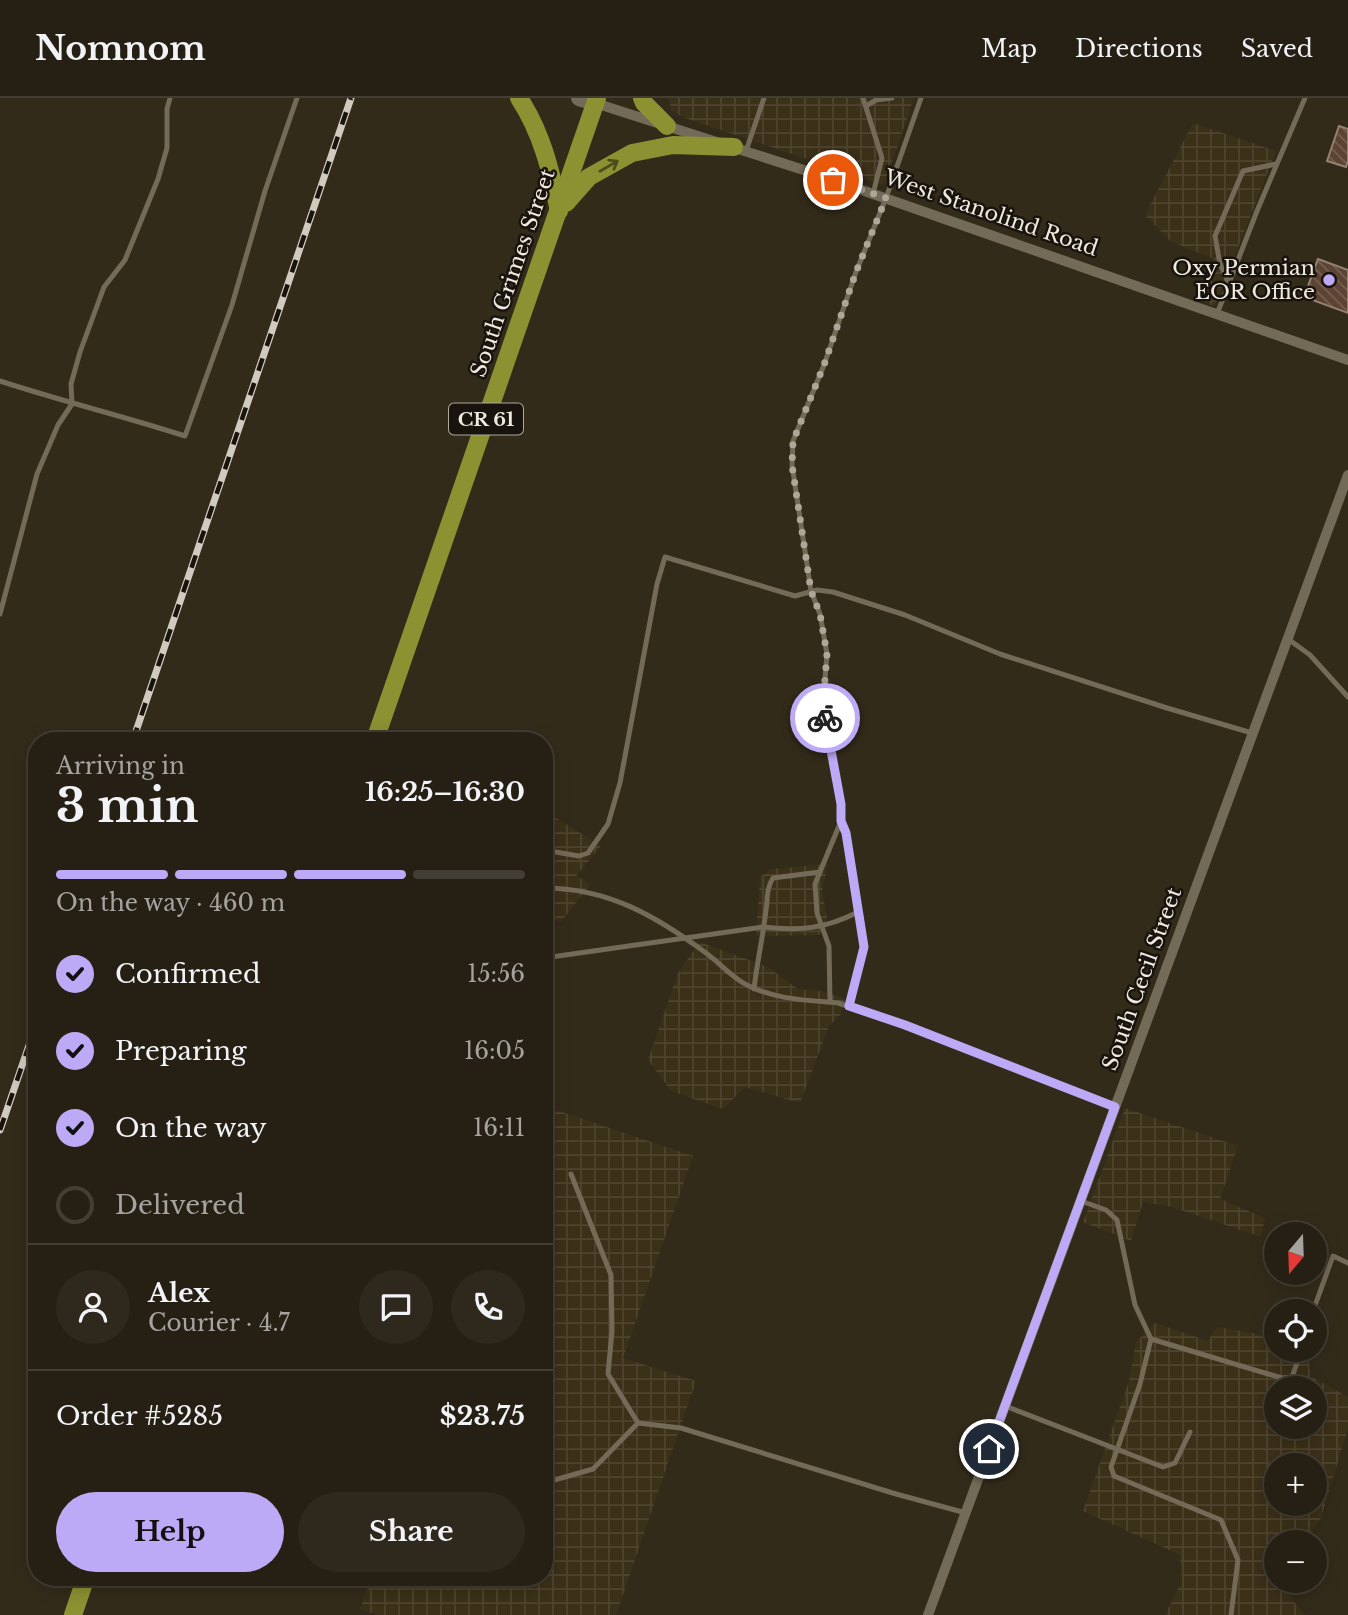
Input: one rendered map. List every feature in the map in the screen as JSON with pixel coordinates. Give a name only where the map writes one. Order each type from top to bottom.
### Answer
[{"type":"main road","points":[[519,98],[549,164],[559,211]]},
{"type":"main road","points":[[642,98],[643,103],[667,126]]},
{"type":"main road","name":"South Grimes Street","points":[[378,732],[559,211],[590,100]]},
{"type":"main road","points":[[559,211],[589,177],[632,153],[673,145],[740,149]]},
{"type":"main road","points":[[73,1615],[83,1586]]},
{"type":"street","name":"West Stanolind Road","points":[[590,100],[886,198],[1348,360]]},
{"type":"street","name":"South Cecil Street","points":[[928,1615],[1348,475]]},
{"type":"lane","points":[[0,614],[37,474],[58,425],[72,404],[71,384],[80,352],[104,287],[125,261],[158,179],[167,148],[167,109],[170,98]]},
{"type":"lane","points":[[0,381],[185,436],[232,305],[265,191],[297,98]]},
{"type":"lane","points":[[740,149],[764,98]]},
{"type":"lane","points":[[863,98],[882,158],[873,194]]},
{"type":"lane","points":[[866,106],[876,100],[892,98]]},
{"type":"lane","points":[[830,1002],[829,946],[817,913],[815,884],[841,821],[841,804],[823,704],[827,654],[820,614],[811,591],[792,465],[793,441],[886,198],[920,98]]},
{"type":"lane","points":[[1217,314],[1305,98]]},
{"type":"lane","points":[[1229,284],[1220,264],[1215,236],[1243,171],[1277,164]]},
{"type":"lane","points":[[553,852],[579,856],[588,853],[608,824],[620,783],[657,584],[665,557],[795,596],[817,590],[834,592],[905,615],[1000,654],[1253,733]]},
{"type":"lane","points":[[1288,639],[1310,655],[1348,697]]},
{"type":"lane","points":[[841,821],[846,833],[864,947],[849,1006]]},
{"type":"lane","points":[[754,989],[767,887],[773,878],[820,872]]},
{"type":"lane","points":[[553,889],[584,891],[617,899],[687,939],[746,985],[769,995],[849,1006],[905,1025],[1115,1107]]},
{"type":"lane","points":[[553,957],[763,927],[794,930],[823,926],[858,912]]},
{"type":"lane","points":[[571,1174],[611,1275],[612,1331],[608,1374],[638,1423]]},
{"type":"lane","points":[[1081,1201],[1106,1210],[1118,1220],[1135,1305],[1151,1339],[1140,1384],[1111,1467],[1114,1476],[1221,1520],[1238,1560],[1231,1615]]},
{"type":"lane","points":[[1317,1299],[1333,1256],[1348,1263]]},
{"type":"lane","points":[[1151,1339],[1282,1378],[1292,1377],[1297,1362]]},
{"type":"lane","points":[[1005,1406],[1163,1467],[1175,1463],[1190,1432]]},
{"type":"lane","points":[[553,1480],[593,1469],[638,1423]]},
{"type":"lane","points":[[638,1423],[681,1428],[966,1513]]},
{"type":"shaded area","points":[[669,98],[914,98],[884,185],[685,118],[671,111]]},
{"type":"shaded area","points":[[1193,123],[1276,151],[1215,306],[1201,301],[1214,259],[1170,241],[1145,215]]},
{"type":"shaded area","points":[[553,816],[601,846],[576,876],[590,884],[561,922],[553,920]]},
{"type":"shaded area","points":[[828,864],[822,890],[827,918],[819,935],[756,936],[760,877],[771,869]]},
{"type":"shaded area","points":[[700,942],[768,967],[798,989],[820,991],[845,998],[841,1014],[829,1026],[800,1103],[745,1087],[723,1109],[671,1091],[648,1060],[678,973]]},
{"type":"shaded area","points":[[1125,1108],[1238,1146],[1220,1199],[1265,1218],[1261,1237],[1172,1207],[1143,1202],[1131,1241],[1083,1222]]},
{"type":"shaded area","points":[[553,1109],[693,1156],[623,1358],[696,1381],[616,1615],[378,1615],[360,1609],[369,1586],[553,1586]]},
{"type":"shaded area","points":[[1155,1323],[1208,1341],[1217,1327],[1264,1335],[1264,1362],[1309,1362],[1310,1376],[1264,1376],[1264,1439],[1327,1439],[1327,1385],[1348,1397],[1348,1428],[1327,1498],[1327,1453],[1264,1453],[1264,1516],[1322,1516],[1312,1530],[1264,1530],[1264,1593],[1286,1593],[1306,1615],[1165,1615],[1182,1581],[1180,1555],[1083,1511],[1129,1381],[1136,1342]]},
{"type":"building","points":[[1339,126],[1348,129],[1346,167],[1327,161]]},
{"type":"building","name":"Oxy Permian EOR Office","points":[[1318,259],[1348,270],[1348,313],[1304,297]]},
{"type":"railway","points":[[136,732],[351,98]]},
{"type":"railway","points":[[0,1130],[28,1048]]},
{"type":"way so far","points":[[825,718],[823,704],[827,654],[820,614],[811,591],[792,465],[793,441],[886,198],[833,180]]},
{"type":"place","name":"Oxy Permian EOR Office","points":[[1329,280]]},
{"type":"route","points":[[825,718],[864,947],[849,1006],[905,1025],[1115,1107],[989,1449]]}]
